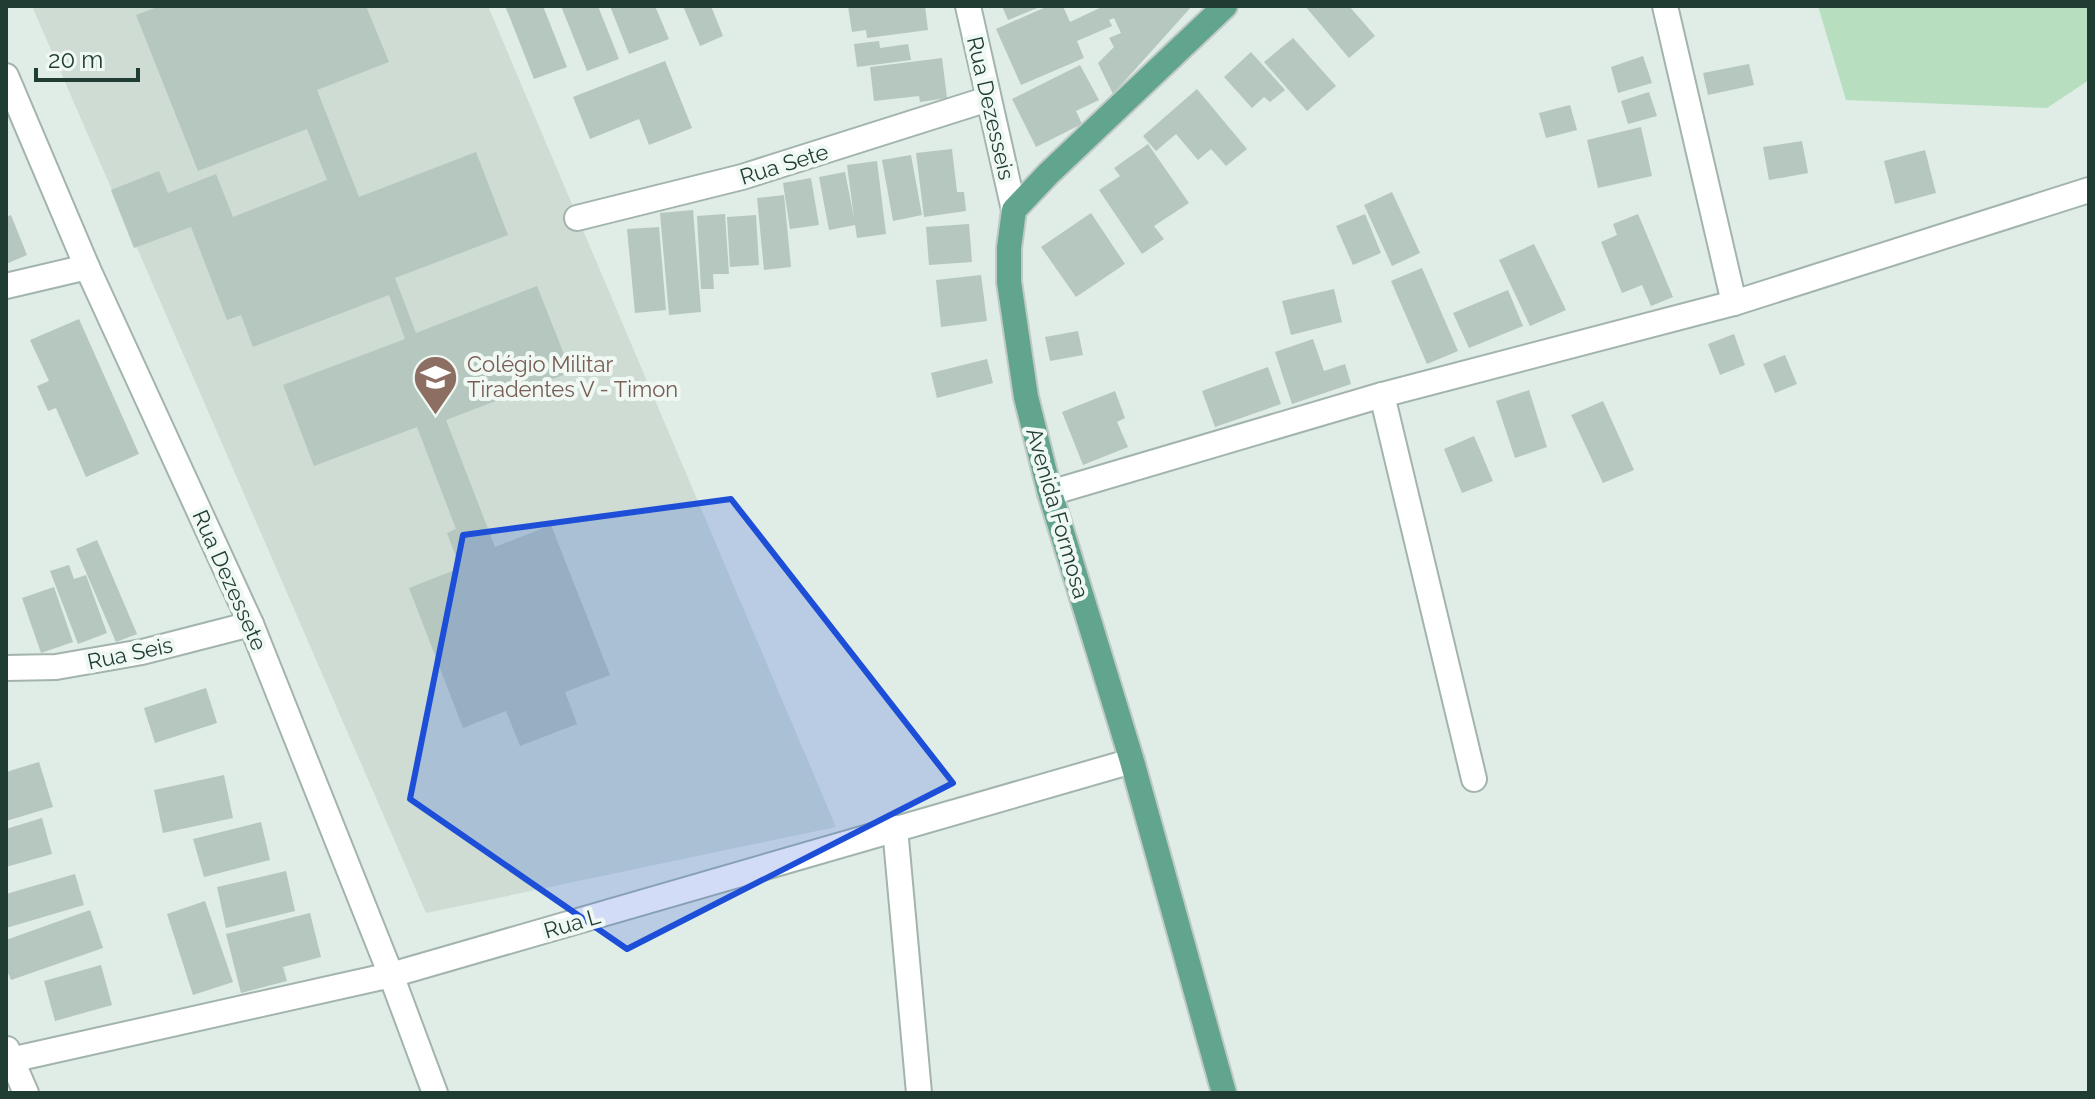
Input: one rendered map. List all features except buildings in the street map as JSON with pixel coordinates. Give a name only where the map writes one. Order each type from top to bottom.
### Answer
[{"type":"main road","points":[[1014,210],[1225,6]]},
{"type":"main road","name":"Avenida Formosa","points":[[1014,210],[1009,282],[1026,397],[1050,493],[1132,761],[1224,1093]]},
{"type":"street","name":"Rua Dezesseis","points":[[968,6],[1014,210]]},
{"type":"street","points":[[1665,6],[1734,303]]},
{"type":"street","name":"Rua Dezessete","points":[[6,76],[87,267],[251,624],[435,1093]]},
{"type":"street","name":"Rua Sete","points":[[577,218],[742,177],[988,99]]},
{"type":"street","points":[[1050,493],[1382,395],[1734,303],[2089,190]]},
{"type":"street","points":[[6,286],[87,267]]},
{"type":"street","points":[[1382,395],[1474,779]]},
{"type":"street","name":"Rua Seis","points":[[6,668],[56,667],[142,652],[251,624]]},
{"type":"street","name":"Rua L","points":[[8,1056],[391,975],[1132,761]]},
{"type":"street","points":[[895,828],[919,1093]]},
{"type":"street","points":[[8,1056],[26,1093]]},
{"type":"highlighted area","points":[[731,499],[953,783],[627,949],[410,799],[463,535]]},
{"type":"shaded area","name":"Colégio Militar Tiradentes V - Timon","points":[[32,6],[488,6],[836,827],[426,913]]},
{"type":"green space","points":[[1818,6],[2089,6],[2089,80],[2047,108],[1846,100]]},
{"type":"place","name":"Colégio Militar Tiradentes V - Timon","points":[[436,416]]}]
